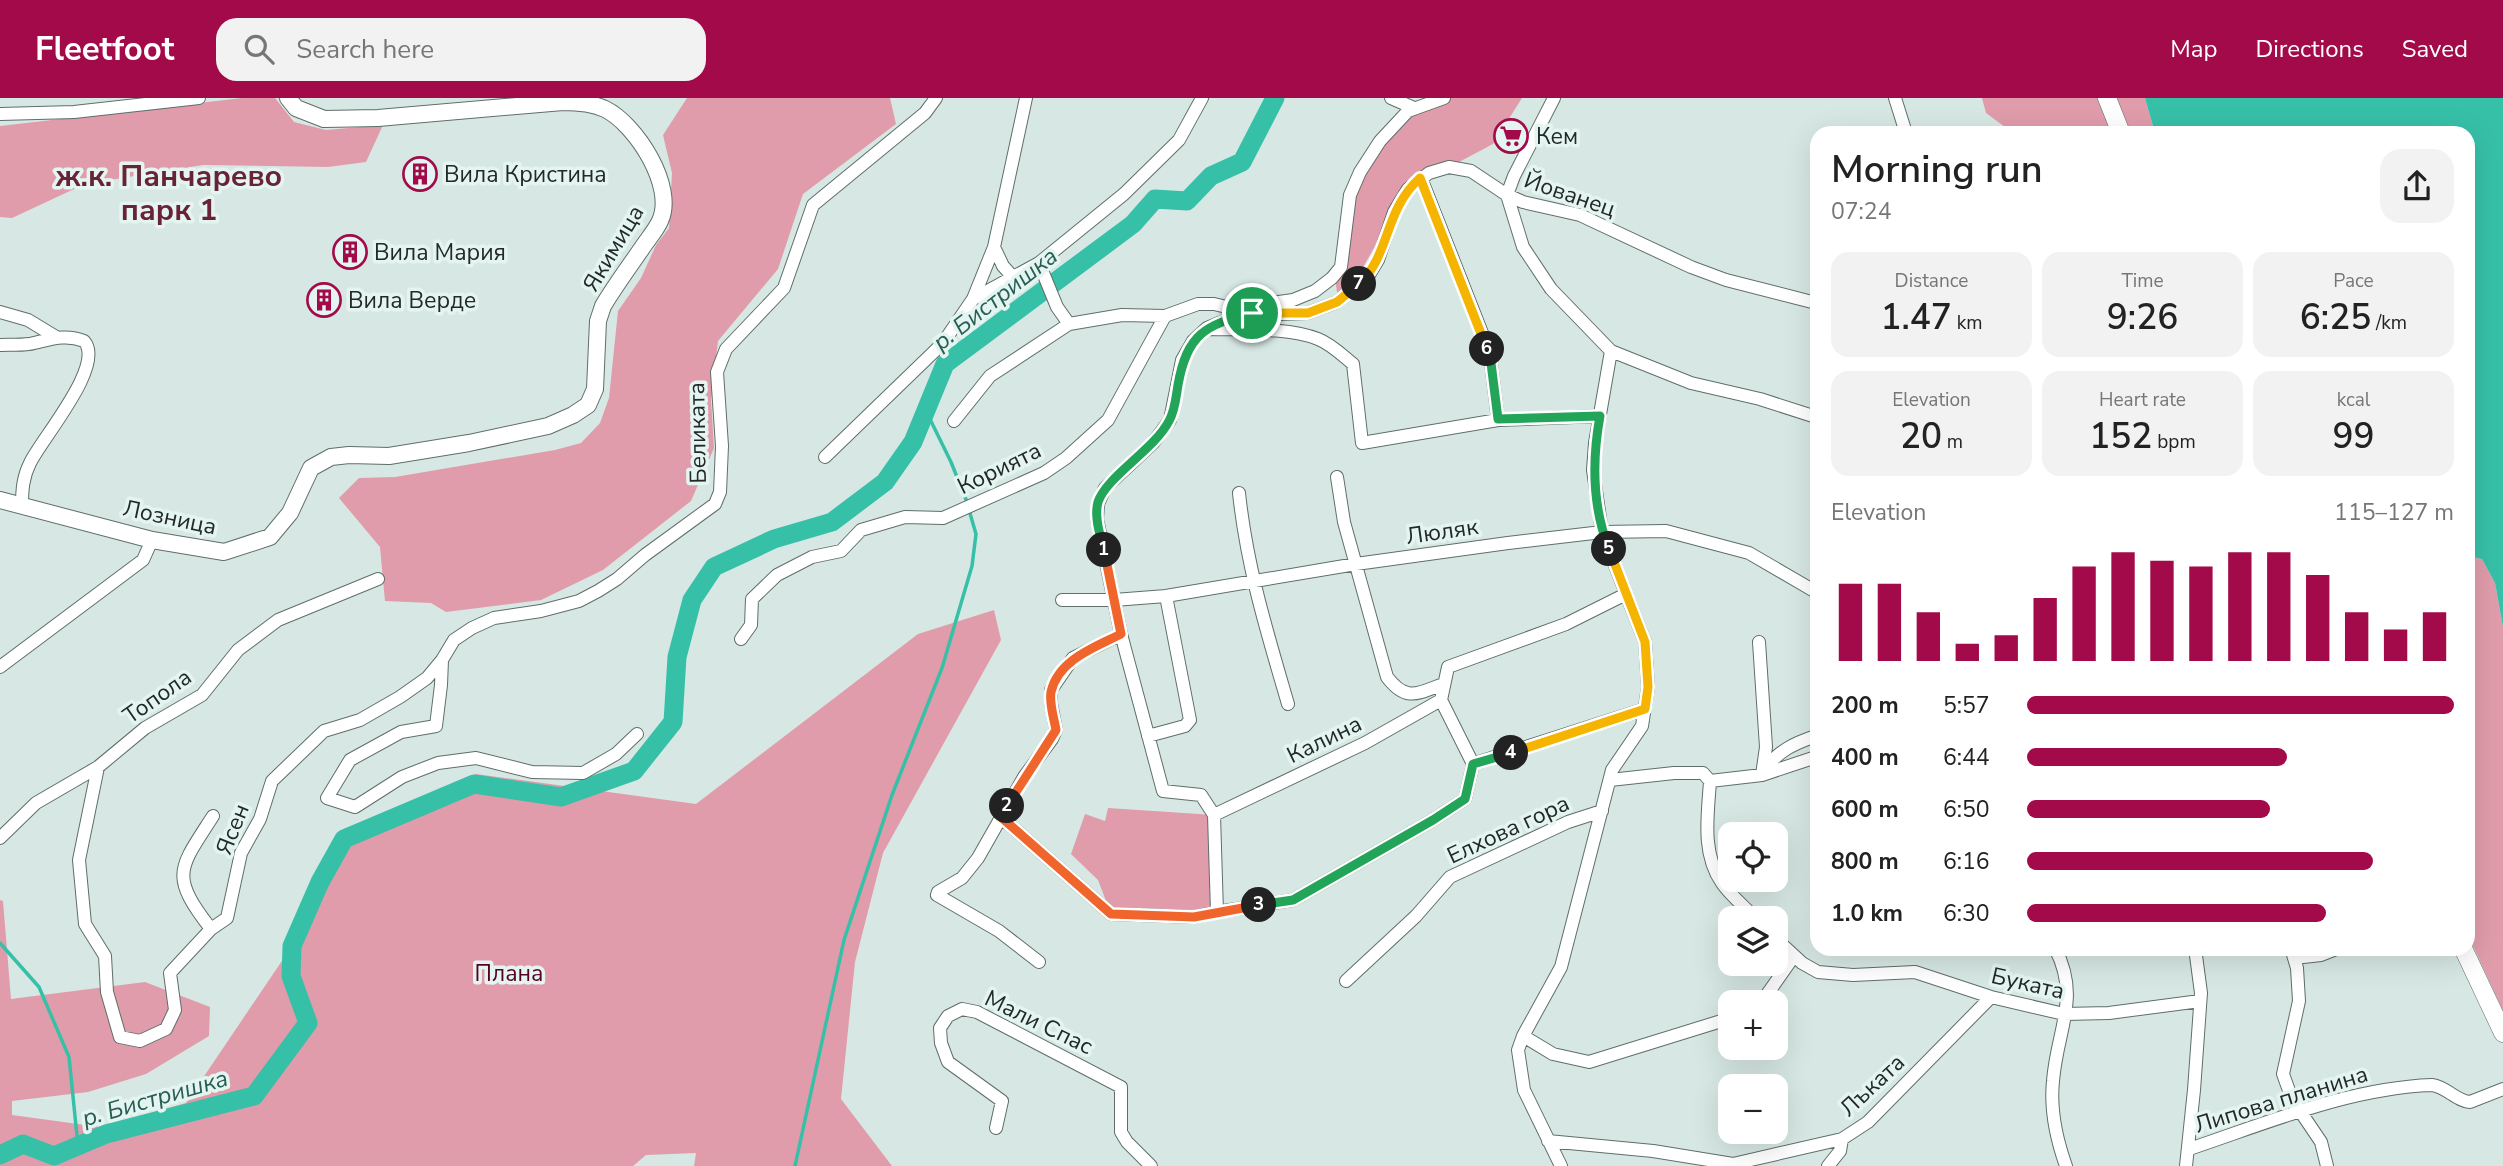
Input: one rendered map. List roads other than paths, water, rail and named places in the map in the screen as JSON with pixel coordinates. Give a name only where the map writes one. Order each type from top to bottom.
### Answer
[{"type":"main road","points":[[2107,98],[2118,126]]},
{"type":"main road","points":[[2467,956],[2503,1033]]},
{"type":"street","points":[[0,114],[74,111],[199,98]]},
{"type":"street","name":"Якимица","points":[[288,98],[296,108],[324,119],[378,118],[545,103],[581,103],[604,109],[622,121],[639,142],[662,181],[664,198],[661,220],[603,306],[598,321],[595,389],[588,405],[573,415],[548,425],[469,443],[389,456],[331,457]]},
{"type":"street","name":"Беликата","points":[[442,660],[454,640],[494,618],[541,611],[579,601],[598,591],[715,504],[720,492],[722,446],[718,372],[726,349],[784,288],[813,205],[925,113],[936,98]]},
{"type":"street","points":[[825,457],[943,343],[973,299],[994,247],[1026,98]]},
{"type":"street","points":[[973,299],[1039,263],[1155,166],[1180,140],[1202,98]]},
{"type":"street","points":[[1391,98],[1414,108]]},
{"type":"street","points":[[1217,912],[1214,815],[1202,795],[1163,791],[1121,634],[1097,519],[1098,504],[1105,488],[1153,443],[1170,420],[1182,360],[1193,341],[1207,328],[1252,313],[1272,303],[1293,300],[1315,291],[1332,278],[1341,267],[1350,195],[1360,172],[1380,141],[1408,111],[1444,98]]},
{"type":"street","points":[[1554,98],[1507,195],[1523,247],[1551,289],[1611,351],[1691,383],[1760,399],[1810,415]]},
{"type":"street","points":[[1895,98],[1904,126]]},
{"type":"street","name":"Йованец","points":[[1420,178],[1449,167],[1471,172],[1523,202],[1580,215],[1690,267],[1726,280],[1810,301]]},
{"type":"street","points":[[954,421],[990,376],[1069,324],[1122,315],[1165,316],[1198,304],[1213,304],[1252,313],[1308,313],[1337,302],[1368,275],[1378,260],[1394,212],[1408,189],[1420,178],[1482,333],[1491,363],[1498,419]]},
{"type":"street","points":[[994,247],[1003,267],[1012,276]]},
{"type":"street","points":[[1039,263],[1057,307],[1069,324]]},
{"type":"street","points":[[0,312],[28,320],[55,337],[84,341],[90,352],[90,359],[64,410],[32,460],[24,478],[22,505]]},
{"type":"street","name":"Корията","points":[[741,639],[751,625],[752,599],[777,575],[812,557],[841,551],[861,530],[905,517],[943,518],[1044,473],[1066,458],[1108,420],[1165,316]]},
{"type":"street","points":[[1207,328],[1298,334],[1331,345],[1353,364],[1362,443],[1498,419],[1600,416]]},
{"type":"street","points":[[0,345],[36,343],[55,337]]},
{"type":"street","points":[[1561,1166],[1524,1090],[1518,1050],[1561,968],[1612,770],[1642,726],[1648,687],[1645,642],[1602,532],[1593,470],[1611,351]]},
{"type":"street","name":"Лозница","points":[[0,500],[152,540],[224,552],[270,537],[290,513],[311,468],[331,457]]},
{"type":"street","points":[[1337,477],[1344,522],[1387,677],[1396,689],[1408,695],[1443,684]]},
{"type":"street","points":[[1239,493],[1253,582],[1288,704]]},
{"type":"street","name":"Люляк","points":[[1062,600],[1166,596],[1356,564],[1602,532],[1666,530],[1749,553],[1810,589]]},
{"type":"street","points":[[0,667],[143,559],[152,540]]},
{"type":"street","name":"Топола","points":[[0,838],[36,803],[98,767],[145,729],[202,695],[238,650],[278,620],[379,579]]},
{"type":"street","points":[[1001,817],[1111,914],[1194,917],[1293,900],[1465,799],[1473,764],[1441,700],[1448,667],[1566,624],[1626,594]]},
{"type":"street","points":[[1148,736],[1185,726],[1191,720],[1166,596]]},
{"type":"street","points":[[1039,962],[999,931],[937,895],[962,878],[978,858],[1056,730],[1051,704],[1052,690],[1057,680],[1073,658],[1121,634]]},
{"type":"street","points":[[1759,642],[1766,747],[1762,775]]},
{"type":"street","points":[[442,660],[436,726],[401,732],[350,760],[327,799],[355,807],[402,777],[438,763],[476,758],[532,772],[583,773],[615,754],[637,734]]},
{"type":"street","name":"Ясен","points":[[98,767],[79,860],[85,924],[105,956],[107,992],[120,1037],[140,1041],[166,1029],[175,1010],[170,973],[211,929],[227,918],[240,853],[260,819],[272,781],[324,731],[360,720],[400,697],[427,678],[442,660]]},
{"type":"street","name":"Калина","points":[[1214,815],[1365,743],[1441,700]]},
{"type":"street","points":[[1473,764],[1645,709]]},
{"type":"street","points":[[1762,775],[1780,752],[1810,738]]},
{"type":"street","points":[[1710,781],[1762,775],[1810,759]]},
{"type":"street","points":[[1610,780],[1674,773],[1703,773],[1710,781],[1707,834],[1711,860],[1721,882],[1744,906]]},
{"type":"street","name":"Елхова гора","points":[[1346,981],[1416,916],[1450,877],[1556,828],[1602,811]]},
{"type":"street","points":[[211,929],[195,909],[184,887],[181,872],[186,859],[213,816]]},
{"type":"street","name":"Буката","points":[[1788,950],[1810,968],[1827,974],[1914,972],[1991,997],[2064,1014],[2109,1013],[2200,1001]]},
{"type":"street","points":[[1770,990],[1794,956]]},
{"type":"street","points":[[2058,956],[2069,992],[2056,1055],[2052,1092],[2055,1127],[2066,1166]]},
{"type":"street","points":[[2186,1166],[2200,1001],[2196,956]]},
{"type":"street","points":[[2292,956],[2299,1001],[2283,1071],[2292,1099],[2321,1142],[2327,1166]]},
{"type":"street","name":"Лъката","points":[[1548,1141],[1653,1151],[1733,1164],[1842,1139],[1868,1122],[1991,997]]},
{"type":"street","name":"Мали Спас","points":[[996,1128],[1002,1101],[948,1062],[941,1043],[940,1028],[948,1016],[962,1009],[977,1012],[1121,1087],[1121,1132],[1127,1142],[1151,1166]]},
{"type":"street","points":[[1523,1036],[1553,1054],[1589,1062],[1718,1022]]},
{"type":"street","name":"Липова планина","points":[[2189,1149],[2362,1094],[2438,1086],[2464,1102],[2470,1102],[2503,1089]]},
{"type":"street","points":[[1828,1166],[1840,1151],[1842,1139]]},
{"type":"waterway","name":"р. Бистришка","points":[[0,1155],[23,1144],[54,1156],[106,1134],[254,1096],[308,1023],[291,976],[292,946],[320,882],[344,839],[474,784],[561,797],[634,771],[673,722],[677,657],[692,600],[714,567],[774,539],[832,522],[885,482],[913,442],[945,364],[1133,224],[1155,199],[1187,201],[1211,176],[1242,162],[1275,98]]},
{"type":"waterway","points":[[926,411],[967,502]]},
{"type":"waterway","points":[[795,1166],[844,940],[892,795],[942,668],[972,566],[976,534],[969,510]]},
{"type":"waterway","points":[[0,943],[39,987],[69,1057],[78,1146]]},
{"type":"place","name":"Кем","points":[[1511,136]]},
{"type":"place","name":"Вила Кристина","points":[[420,174]]},
{"type":"place","name":"Вила Мария","points":[[350,252]]},
{"type":"place","name":"Вила Верде","points":[[324,300]]},
{"type":"district","name":"ж.к. Панчарево парк 1","points":[[169,193]]},
{"type":"park label","name":"Плана","points":[[509,973]]}]
